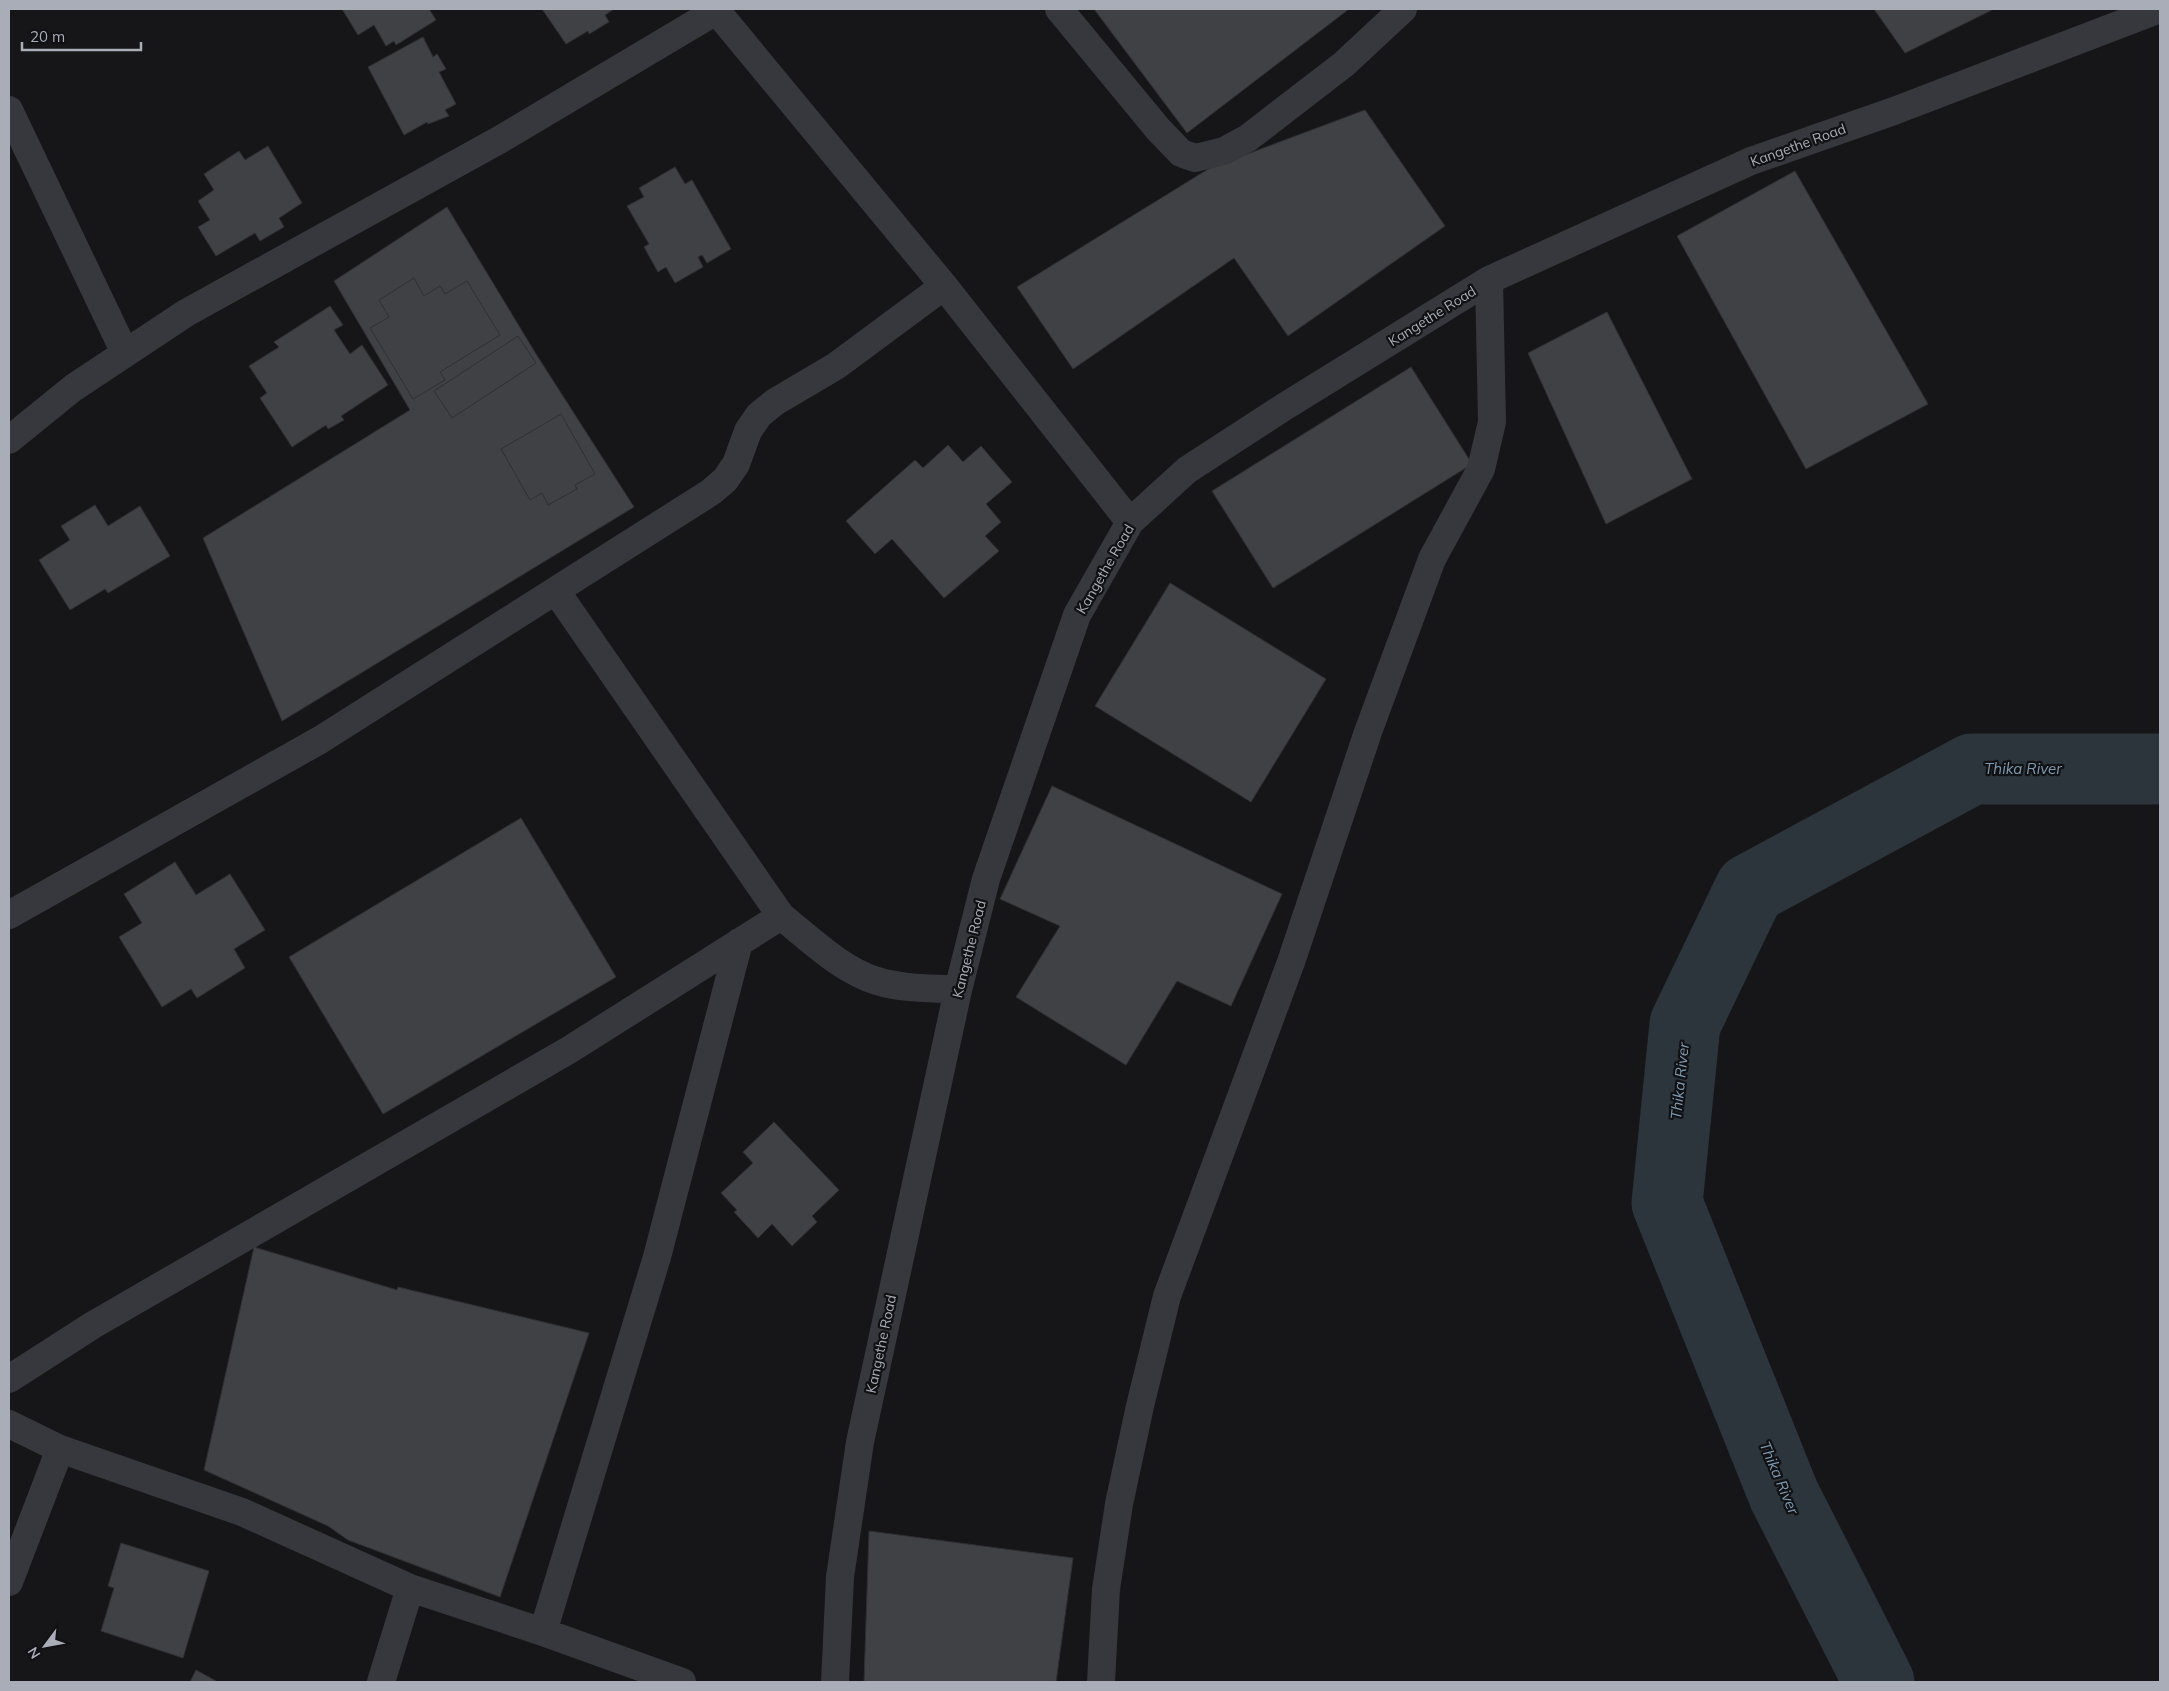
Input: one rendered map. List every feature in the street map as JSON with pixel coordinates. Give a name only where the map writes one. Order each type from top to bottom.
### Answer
[{"type":"street","points":[[1059,9],[1158,129],[1181,153],[1195,158],[1224,151],[1248,138],[1344,64],[1403,9]]},
{"type":"street","name":"Kangethe Road","points":[[835,1682],[840,1577],[860,1442],[958,990],[986,879],[1077,615],[1130,522],[1187,470],[1489,280],[1751,161],[1894,111],[2160,9]]},
{"type":"street","points":[[9,440],[73,388],[186,313],[501,139],[716,10],[944,286],[1130,522]]},
{"type":"street","points":[[9,110],[125,353]]},
{"type":"street","points":[[1101,1682],[1106,1589],[1119,1504],[1140,1406],[1167,1296],[1291,962],[1368,732],[1432,560],[1481,469],[1492,422],[1489,280]]},
{"type":"street","points":[[9,915],[320,740],[711,492],[725,480],[736,464],[748,431],[759,415],[775,402],[836,366],[944,286]]},
{"type":"street","points":[[556,591],[781,916],[841,963],[877,981],[910,987],[958,990]]},
{"type":"street","points":[[9,1379],[93,1325],[569,1050],[781,916]]},
{"type":"street","points":[[543,1632],[657,1257],[739,942]]},
{"type":"street","points":[[9,1424],[60,1448],[242,1512],[410,1588],[543,1632],[682,1682]]},
{"type":"street","points":[[9,1582],[60,1448]]},
{"type":"street","points":[[381,1682],[410,1588]]},
{"type":"building","points":[[342,9],[429,9],[436,20],[396,45],[394,41],[386,46],[374,25],[358,35]]},
{"type":"building","points":[[542,9],[614,9],[605,15],[609,22],[589,34],[588,31],[566,44]]},
{"type":"building","points":[[1094,9],[1349,9],[1187,133]]},
{"type":"building","points":[[1874,9],[1994,9],[1905,53]]},
{"type":"building","points":[[423,37],[433,57],[437,54],[446,69],[439,72],[456,104],[445,110],[449,116],[428,124],[427,122],[404,135],[368,67]]},
{"type":"building","points":[[1365,110],[1445,226],[1288,336],[1234,258],[1073,369],[1017,287],[1210,168]]},
{"type":"building","points":[[268,146],[302,203],[279,218],[284,227],[260,241],[255,233],[216,256],[198,227],[210,220],[198,201],[214,190],[204,174],[239,151],[245,160]]},
{"type":"building","points":[[675,167],[685,184],[692,180],[731,249],[707,263],[702,255],[698,257],[703,267],[675,283],[666,267],[658,272],[644,247],[649,244],[627,206],[644,197],[639,188]]},
{"type":"building","points":[[1795,171],[1928,404],[1806,469],[1677,236]]},
{"type":"building","points":[[447,207],[536,354],[634,507],[282,721],[203,538],[410,410],[334,281]]},
{"type":"building","points":[[414,278],[424,296],[440,286],[445,294],[467,281],[500,335],[440,372],[445,380],[413,399],[370,328],[389,317],[379,300]]},
{"type":"building","points":[[330,306],[343,325],[334,330],[350,354],[362,345],[388,385],[341,416],[344,420],[328,429],[326,425],[292,447],[260,398],[267,393],[249,366],[279,347],[274,342]]},
{"type":"building","points":[[1607,312],[1692,479],[1606,524],[1528,353]]},
{"type":"building","points":[[518,336],[536,363],[452,418],[434,391]]},
{"type":"building","points":[[1411,367],[1472,464],[1273,588],[1212,491]]},
{"type":"building","points":[[561,414],[595,474],[575,485],[577,489],[548,505],[542,493],[530,500],[501,449]]},
{"type":"building","points":[[948,445],[963,462],[981,446],[1012,482],[986,504],[1001,522],[985,536],[999,551],[944,598],[892,539],[875,554],[846,521],[915,460],[923,468]]},
{"type":"building","points":[[95,505],[108,526],[140,506],[170,556],[108,593],[105,589],[70,610],[39,560],[70,540],[61,526]]},
{"type":"building","points":[[1170,583],[1326,679],[1251,802],[1095,706]]},
{"type":"building","points":[[1052,786],[1282,894],[1231,1006],[1177,981],[1126,1065],[1016,997],[1060,926],[1000,899]]},
{"type":"building","points":[[521,818],[616,977],[383,1114],[289,957]]},
{"type":"building","points":[[175,862],[196,895],[230,874],[265,930],[234,949],[245,968],[197,998],[191,989],[162,1007],[119,937],[142,923],[124,894]]},
{"type":"building","points":[[774,1122],[839,1190],[812,1216],[817,1222],[792,1246],[772,1224],[758,1238],[734,1212],[737,1210],[721,1193],[753,1163],[743,1152]]},
{"type":"building","points":[[254,1247],[397,1290],[398,1287],[589,1333],[500,1597],[348,1540],[328,1526],[204,1470]]},
{"type":"building","points":[[869,1531],[1073,1558],[1056,1682],[864,1682]]},
{"type":"building","points":[[121,1543],[209,1571],[183,1658],[101,1631],[114,1588],[108,1586]]},
{"type":"building","points":[[196,1670],[218,1682],[190,1682]]},
{"type":"waterway","name":"Thika River","points":[[1879,1682],[1784,1495],[1667,1203],[1685,1024],[1750,889],[1972,769],[2160,769]]}]
